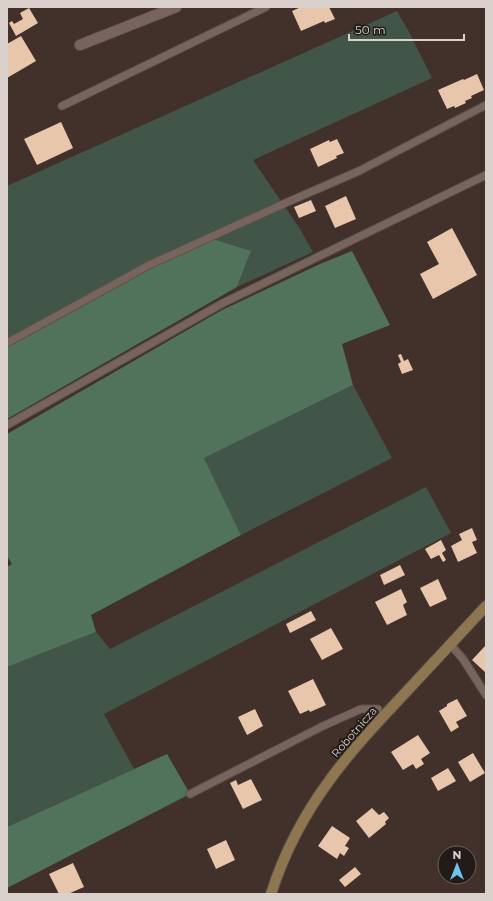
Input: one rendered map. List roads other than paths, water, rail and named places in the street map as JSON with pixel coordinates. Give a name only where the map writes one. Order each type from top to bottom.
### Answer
[{"type":"street","points":[[80,45],[176,7]]},
{"type":"street","name":"Robotnicza","points":[[271,894],[294,837],[308,812],[330,780],[372,729],[486,606]]},
{"type":"lane","points":[[62,106],[266,7]]},
{"type":"lane","points":[[7,343],[149,265],[359,171],[486,105]]},
{"type":"lane","points":[[7,425],[223,303],[486,175]]},
{"type":"lane","points":[[450,644],[464,658],[486,695]]},
{"type":"lane","points":[[190,794],[323,726],[361,709],[378,708]]}]
